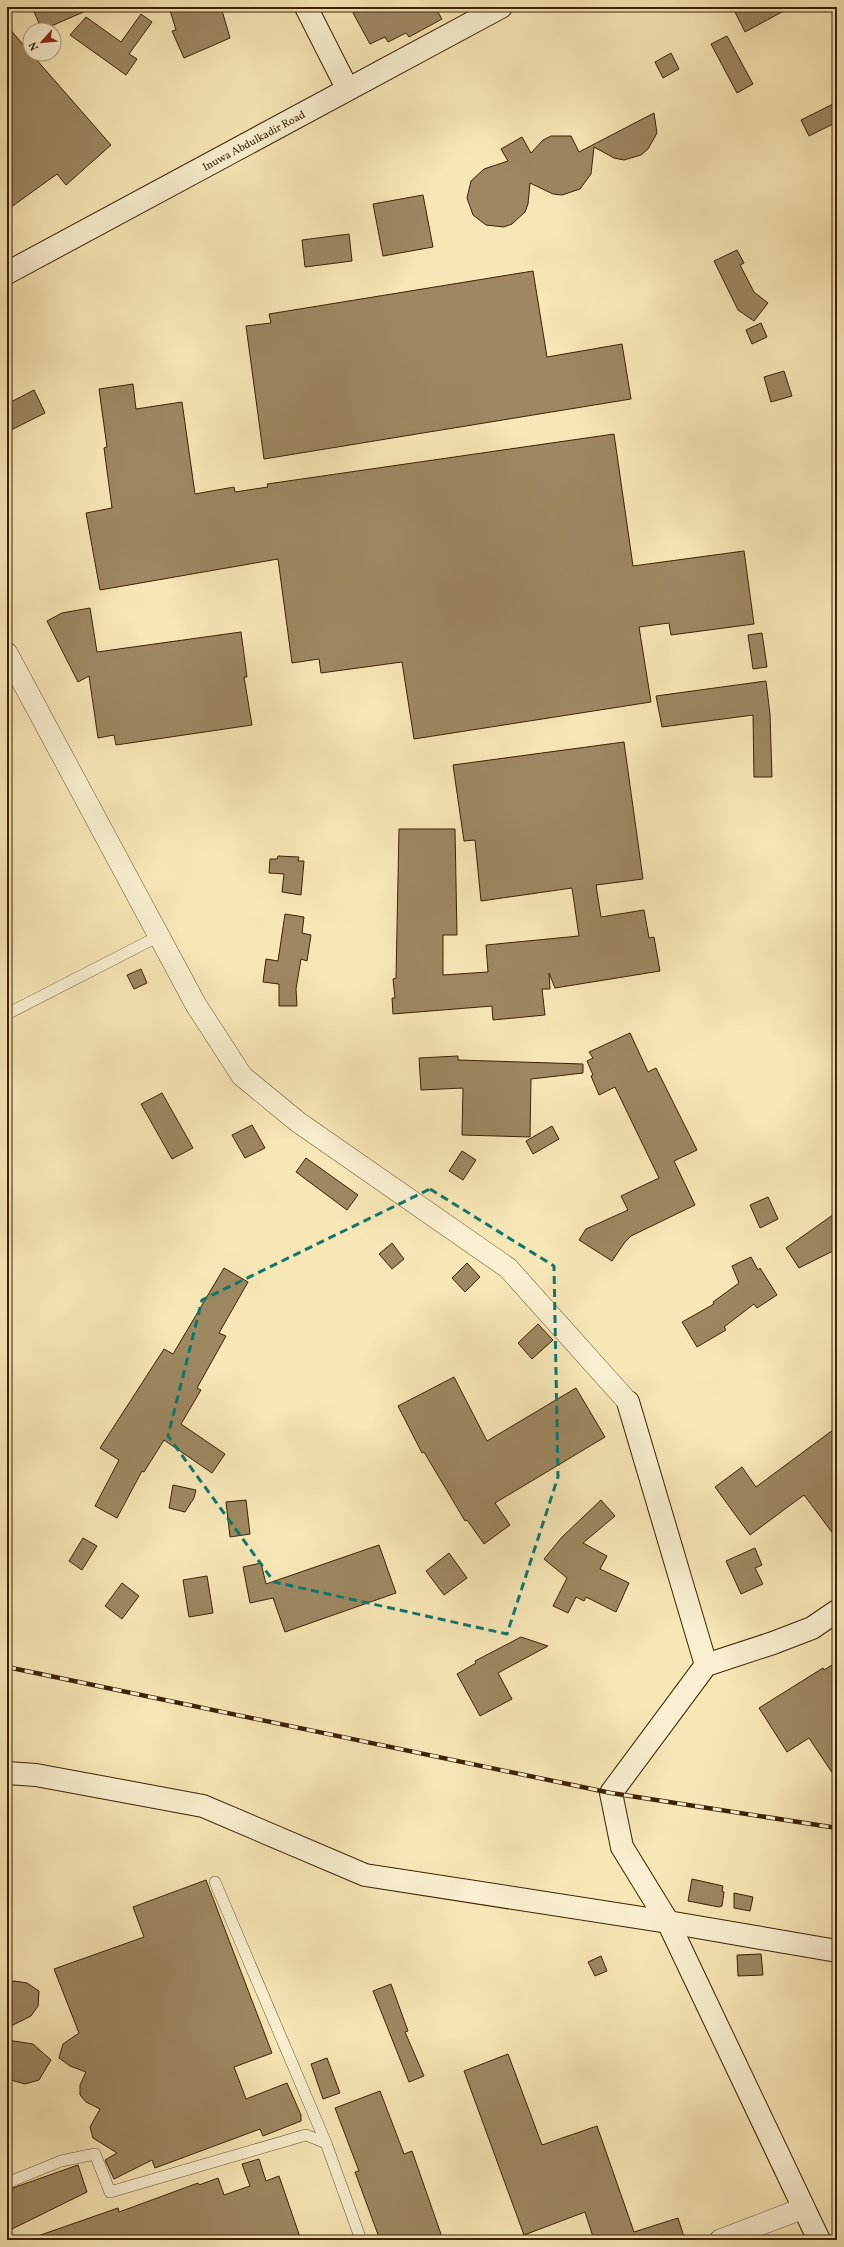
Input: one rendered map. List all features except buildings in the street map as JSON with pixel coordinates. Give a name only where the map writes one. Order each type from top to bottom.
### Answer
[{"type":"street","name":"Inuwa Abdulkadir Road","points":[[7,273],[347,88],[501,7]]},
{"type":"street","points":[[307,8],[347,88]]},
{"type":"street","points":[[7,653],[196,1005],[242,1076],[298,1122],[508,1268],[628,1402],[706,1665]]},
{"type":"street","points":[[819,2240],[668,1922],[622,1847],[612,1793],[706,1665],[773,1643],[812,1628],[837,1611]]},
{"type":"street","points":[[7,1772],[36,1775],[203,1806],[365,1875],[668,1922],[837,1951]]},
{"type":"street","points":[[720,2240],[804,2208]]},
{"type":"lane","points":[[7,1014],[159,936]]},
{"type":"lane","points":[[215,1882],[326,2143],[361,2240]]},
{"type":"lane","points":[[7,2183],[61,2161],[95,2154],[110,2192],[306,2135],[326,2143]]},
{"type":"highlighted area","points":[[430,1189],[554,1266],[558,1477],[507,1634],[274,1582],[168,1436],[202,1300]]},
{"type":"railway","points":[[7,1667],[611,1793],[837,1828]]}]
